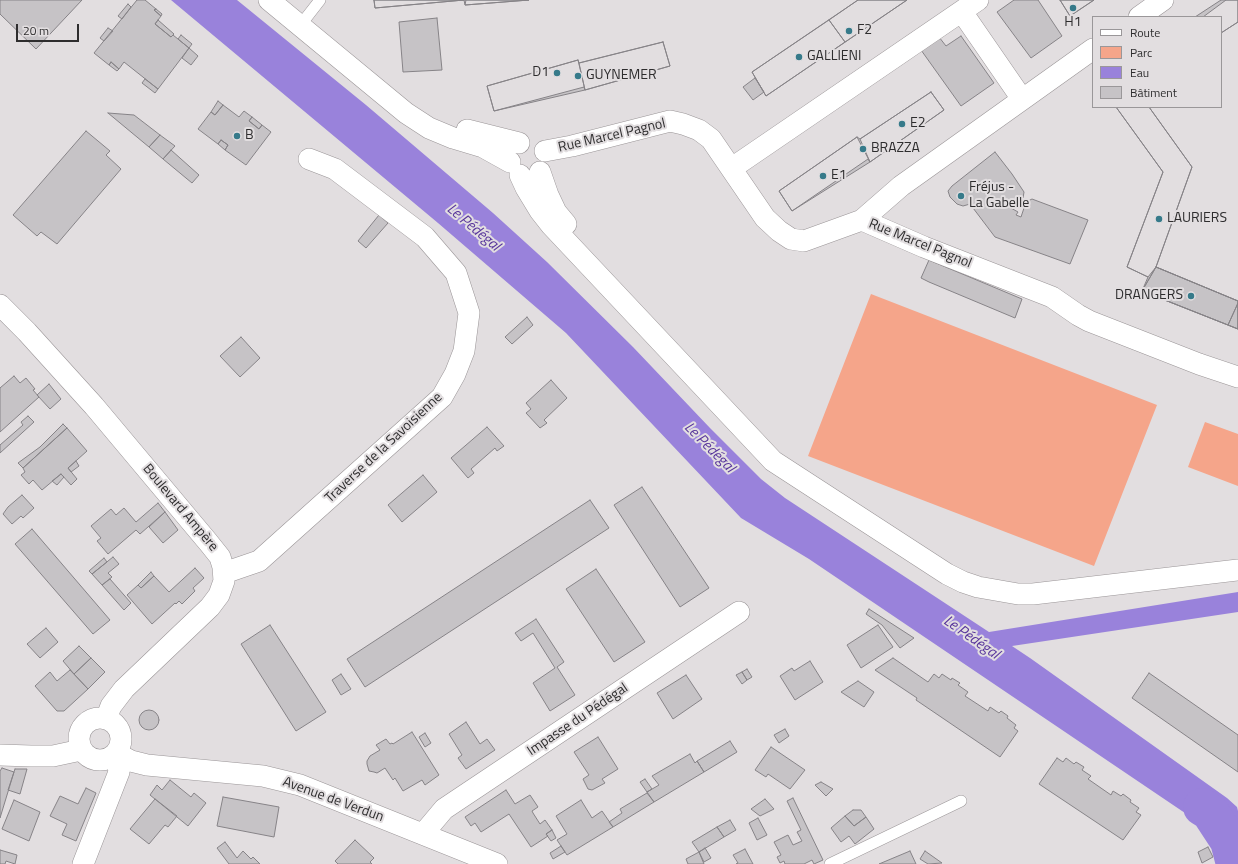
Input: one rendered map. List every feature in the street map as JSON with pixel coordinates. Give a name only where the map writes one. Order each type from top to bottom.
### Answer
[{"type":"street","points":[[268,0],[406,114],[429,128],[453,138],[483,146],[515,169],[530,177],[536,175],[544,168],[546,156],[545,151],[541,146],[531,140],[525,140],[519,142],[511,151],[515,169],[540,211],[551,225],[773,461],[947,574],[978,587],[1018,594],[1033,594],[1238,570]]},
{"type":"street","points":[[285,0],[414,105],[460,128],[519,142]]},
{"type":"street","points":[[1140,16],[1163,0]]},
{"type":"street","points":[[732,168],[970,6],[1022,99]]},
{"type":"street","points":[[862,220],[901,186],[1092,50]]},
{"type":"street","name":"Rue Marcel Pagnol","points":[[545,151],[572,146],[670,121],[683,124],[699,130],[711,140],[732,168],[765,218],[779,231],[791,239],[804,241],[862,220],[924,247],[1052,297],[1078,315],[1090,321],[1238,378]]},
{"type":"street","name":"Traverse de la Savoisienne","points":[[224,573],[259,561],[442,397],[455,374],[464,351],[469,313],[456,273],[425,237],[335,169],[309,158]]},
{"type":"street","points":[[540,172],[556,212],[570,229],[760,432],[785,455],[812,474],[948,563],[977,575],[1008,581],[1039,582],[1238,558]]},
{"type":"street","name":"Boulevard Ampère","points":[[0,305],[32,337],[109,423],[220,557],[224,567],[224,581],[219,595],[210,607],[124,689],[110,706],[106,718]]},
{"type":"street","name":"Impasse du Pédégal","points":[[422,834],[444,809],[739,612]]},
{"type":"street","points":[[97,718],[106,718],[114,723],[119,730],[122,739],[120,746],[116,753],[109,758],[94,760],[86,756],[81,750],[79,734],[83,726],[89,721],[97,718]]},
{"type":"street","points":[[0,755],[53,756],[81,750]]},
{"type":"street","points":[[83,864],[119,772],[116,753]]},
{"type":"street","name":"Avenue de Verdun","points":[[116,753],[131,761],[147,765],[263,776],[300,785],[497,864]]},
{"type":"lane","points":[[306,18],[320,0]]},
{"type":"lane","points":[[830,864],[961,801]]},
{"type":"green space","points":[[871,294],[1157,405],[1094,566],[808,456]]},
{"type":"green space","points":[[1205,422],[1238,434],[1238,486],[1188,467]]},
{"type":"water","points":[[171,0],[237,0],[366,105],[493,213],[547,262],[633,347],[761,479],[785,498],[989,632],[1238,592],[1238,612],[1012,646],[1227,798],[1237,807],[1238,811],[1238,846],[1222,852],[1207,826],[1182,811],[809,559],[741,518],[566,333],[438,223]]},
{"type":"building","points":[[0,0],[82,0],[36,49],[0,14]]},
{"type":"building","points":[[137,0],[145,0],[156,9],[154,10],[161,16],[155,24],[171,37],[173,35],[189,48],[158,89],[124,62],[119,69],[111,62],[109,65],[94,53]]},
{"type":"building","points":[[374,0],[464,0],[375,8]]},
{"type":"building","points":[[374,0],[464,0],[375,8]]},
{"type":"building","points":[[464,0],[529,0],[465,5]]},
{"type":"building","points":[[466,0],[529,0],[465,5]]},
{"type":"building","name":"GALLIENI","points":[[858,0],[907,0],[766,96],[752,72]]},
{"type":"building","name":"F2","points":[[858,0],[907,0],[845,42],[829,20]]},
{"type":"building","points":[[1014,0],[1038,0],[1062,36],[1031,58],[997,12]]},
{"type":"building","name":"H1","points":[[1060,0],[1094,0],[1070,16]]},
{"type":"building","name":"H1","points":[[1060,0],[1094,0],[1070,16]]},
{"type":"building","points":[[1221,0],[1238,0],[1238,22],[1222,32],[1222,16],[1197,16]]},
{"type":"building","points":[[1226,0],[1238,0],[1238,22],[1222,32],[1222,16],[1204,16]]},
{"type":"building","points":[[128,4],[131,7],[122,19],[118,16]]},
{"type":"building","points":[[156,9],[162,14],[161,16],[154,10]]},
{"type":"building","points":[[437,18],[442,70],[403,72],[399,22]]},
{"type":"building","points":[[158,20],[174,34],[171,37],[155,24]]},
{"type":"building","name":"GALLIENI","points":[[829,20],[845,42],[766,96],[752,72]]},
{"type":"building","points":[[108,28],[113,31],[104,41],[100,38]]},
{"type":"building","points":[[181,35],[192,44],[189,48],[178,39]]},
{"type":"building","points":[[961,36],[994,83],[961,106],[921,50],[939,37],[946,46]]},
{"type":"building","name":"GUYNEMER","points":[[663,42],[670,66],[585,90],[584,87],[494,111],[487,86],[578,60],[579,63]]},
{"type":"building","points":[[663,42],[670,66],[585,90],[579,63]]},
{"type":"building","points":[[189,48],[198,56],[191,65],[182,58]]},
{"type":"building","name":"D1","points":[[578,60],[585,90],[494,111],[487,86]]},
{"type":"building","points":[[111,62],[119,69],[117,71],[109,65]]},
{"type":"building","points":[[755,78],[764,92],[753,100],[743,87]]},
{"type":"building","points":[[145,79],[158,89],[155,93],[142,83]]},
{"type":"building","name":"BRAZZA","points":[[931,92],[944,110],[870,162],[868,159],[792,211],[779,191],[857,137],[860,139]]},
{"type":"building","name":"E2","points":[[931,92],[944,110],[870,162],[860,139]]},
{"type":"building","points":[[218,101],[223,105],[215,115],[211,112]]},
{"type":"building","name":"B","points":[[223,105],[239,117],[244,111],[252,117],[249,121],[259,129],[262,125],[271,132],[246,165],[225,150],[228,145],[221,140],[218,144],[198,129],[211,112],[215,115]]},
{"type":"building","name":"LAURIERS","points":[[1117,108],[1150,108],[1192,167],[1156,267],[1238,301],[1238,329],[1142,291],[1148,277],[1127,267],[1163,172]]},
{"type":"building","name":"LAURIERS","points":[[1117,108],[1150,108],[1192,167],[1156,267],[1148,277],[1127,267],[1163,172]]},
{"type":"building","points":[[108,113],[134,115],[160,135],[149,147]]},
{"type":"building","points":[[252,117],[262,125],[259,129],[249,121]]},
{"type":"building","points":[[86,131],[110,151],[106,155],[121,169],[57,244],[41,232],[37,236],[13,215]]},
{"type":"building","points":[[160,135],[175,146],[163,159],[149,147]]},
{"type":"building","name":"E1","points":[[857,137],[870,162],[792,211],[779,191]]},
{"type":"building","points":[[221,140],[228,145],[225,150],[218,144]]},
{"type":"building","points":[[171,150],[199,175],[192,183],[163,159]]},
{"type":"building","points":[[995,152],[1024,192],[1023,198],[1011,208],[1018,212],[1016,215],[1021,217],[1026,202],[1032,199],[1088,220],[1070,264],[995,237],[970,204],[963,206],[957,204],[950,197],[948,191],[952,186]]},
{"type":"building","points":[[379,215],[388,223],[366,248],[358,241]]},
{"type":"building","points":[[929,260],[1022,299],[1015,318],[921,278]]},
{"type":"building","name":"DRANGERS","points":[[1156,267],[1238,301],[1238,329],[1142,291]]},
{"type":"building","name":"DRANGERS","points":[[1156,267],[1238,301],[1228,325],[1142,291]]},
{"type":"building","points":[[1238,303],[1238,329],[1228,325]]},
{"type":"building","points":[[527,317],[533,325],[512,344],[505,337]]},
{"type":"building","points":[[241,337],[260,358],[240,377],[220,356]]},
{"type":"building","points":[[14,376],[20,383],[26,378],[35,389],[33,390],[39,397],[0,432],[0,388]]},
{"type":"building","points":[[551,380],[567,398],[544,420],[547,423],[540,428],[526,413],[531,409],[526,403]]},
{"type":"building","points":[[49,384],[61,399],[50,409],[37,395]]},
{"type":"building","points":[[28,416],[34,422],[0,453],[0,445],[23,425],[21,422]]},
{"type":"building","points":[[63,424],[67,428],[23,468],[18,463],[40,447]]},
{"type":"building","points":[[487,427],[504,446],[497,451],[495,448],[471,469],[474,473],[468,478],[451,458]]},
{"type":"building","points":[[67,428],[87,451],[68,468],[77,479],[71,485],[61,474],[42,490],[33,480],[29,484],[21,475],[25,472],[23,468]]},
{"type":"building","points":[[76,461],[79,466],[71,472],[68,468]]},
{"type":"building","points":[[61,474],[64,477],[57,485],[52,481]]},
{"type":"building","points":[[423,475],[437,492],[402,522],[388,505]]},
{"type":"building","points":[[642,487],[709,588],[680,607],[614,505]]},
{"type":"building","points":[[22,495],[34,508],[23,518],[21,516],[12,524],[3,514],[8,507]]},
{"type":"building","points":[[590,500],[609,528],[365,687],[347,659]]},
{"type":"building","points":[[158,503],[165,512],[140,534],[136,530],[108,554],[97,541],[101,538],[91,526],[111,509],[116,515],[124,508],[136,522]]},
{"type":"building","points":[[165,512],[178,530],[163,543],[149,527]]},
{"type":"building","points":[[32,529],[110,620],[93,634],[15,544]]},
{"type":"building","points":[[113,557],[119,564],[108,573],[112,577],[102,585],[92,574]]},
{"type":"building","points":[[104,558],[107,562],[92,574],[89,571]]},
{"type":"building","points":[[195,568],[204,578],[193,588],[195,591],[182,604],[179,601],[176,604],[175,603],[152,624],[127,595],[138,585],[141,588],[154,576],[169,592]]},
{"type":"building","points":[[596,569],[645,642],[614,662],[566,589]]},
{"type":"building","points":[[151,572],[154,576],[141,588],[138,585]]},
{"type":"building","points":[[110,579],[131,603],[124,610],[102,585]]},
{"type":"building","points":[[869,609],[914,638],[900,648],[882,625],[866,614]]},
{"type":"building","points":[[536,619],[564,662],[557,667],[575,695],[550,711],[533,683],[555,668],[533,633],[521,641],[515,633]]},
{"type":"building","points":[[270,625],[326,712],[296,731],[241,644]]},
{"type":"building","points":[[878,625],[893,647],[861,668],[847,645]]},
{"type":"building","points":[[46,628],[58,642],[40,658],[27,644]]},
{"type":"building","points":[[79,646],[91,658],[74,674],[63,661]]},
{"type":"building","points":[[91,658],[105,672],[88,689],[74,674]]},
{"type":"building","points":[[893,658],[928,682],[934,674],[939,678],[942,674],[951,680],[952,678],[960,683],[958,685],[968,692],[965,696],[988,711],[990,707],[999,713],[1001,711],[1008,716],[1007,718],[1016,725],[1014,728],[1018,731],[1000,757],[916,700],[917,698],[875,670]]},
{"type":"building","points":[[810,661],[823,682],[795,700],[780,676],[792,668],[794,671]]},
{"type":"building","points":[[747,669],[752,677],[747,680],[742,672]]},
{"type":"building","points":[[70,670],[88,689],[64,711],[57,711],[35,686],[50,672],[57,681]]},
{"type":"building","points":[[742,672],[747,680],[742,684],[736,675]]},
{"type":"building","points":[[1149,673],[1238,735],[1238,772],[1132,698]]},
{"type":"building","points":[[341,674],[351,689],[341,695],[332,680]]},
{"type":"building","points":[[686,675],[702,699],[673,719],[657,693]]},
{"type":"building","points":[[858,681],[874,692],[864,707],[841,692]]},
{"type":"building","points":[[149,710],[156,713],[159,720],[156,727],[149,730],[142,727],[139,720],[142,713]]},
{"type":"building","points":[[466,722],[480,744],[487,739],[495,750],[466,769],[458,758],[462,755],[449,734]]},
{"type":"building","points":[[785,729],[789,736],[779,743],[774,735]]},
{"type":"building","points":[[412,732],[439,775],[425,785],[422,780],[403,791],[395,778],[393,780],[385,768],[377,773],[369,771],[367,761],[370,756],[380,750],[376,745],[386,739],[390,744],[393,744]]},
{"type":"building","points":[[425,733],[431,743],[425,747],[419,737]]},
{"type":"building","points":[[598,737],[618,769],[602,779],[605,783],[592,790],[588,789],[583,779],[589,775],[574,752]]},
{"type":"building","points":[[730,741],[737,752],[704,772],[697,761]]},
{"type":"building","points":[[771,747],[805,770],[790,789],[768,774],[766,777],[755,770]]},
{"type":"building","points":[[690,754],[695,763],[697,761],[704,772],[654,802],[647,792],[659,785],[652,776]]},
{"type":"building","points":[[1057,758],[1063,762],[1066,758],[1074,764],[1076,762],[1084,767],[1082,770],[1091,776],[1088,779],[1111,795],[1113,791],[1121,796],[1123,794],[1131,800],[1130,802],[1139,808],[1136,812],[1141,815],[1123,840],[1039,784]]},
{"type":"building","points":[[2,768],[14,772],[0,818],[0,771]]},
{"type":"building","points":[[15,769],[27,769],[20,794],[8,790]]},
{"type":"building","points":[[645,779],[652,789],[647,792],[640,782]]},
{"type":"building","points":[[170,780],[191,797],[194,793],[206,803],[188,826],[150,795],[157,785],[162,790]]},
{"type":"building","points":[[821,782],[833,789],[826,796],[815,785]]},
{"type":"building","points":[[86,788],[96,793],[76,841],[62,835],[67,824],[50,816],[60,796],[78,804]]},
{"type":"building","points":[[506,790],[515,804],[530,795],[538,807],[532,811],[533,813],[540,824],[545,820],[552,830],[546,834],[548,836],[531,847],[509,814],[481,832],[475,823],[471,826],[465,817]]},
{"type":"building","points":[[647,793],[654,802],[613,827],[609,822],[622,813],[620,809]]},
{"type":"building","points":[[223,797],[279,807],[274,837],[217,826]]},
{"type":"building","points":[[793,798],[823,860],[814,864],[812,860],[804,864],[785,864],[784,861],[780,863],[777,857],[781,855],[774,842],[788,835],[793,845],[802,841],[797,832],[801,830],[787,801]]},
{"type":"building","points":[[155,799],[177,816],[168,827],[165,825],[149,844],[130,829]]},
{"type":"building","points":[[765,799],[774,809],[760,816],[751,809]]},
{"type":"building","points":[[14,800],[40,812],[29,841],[2,829]]},
{"type":"building","points":[[581,800],[592,818],[602,811],[613,827],[567,855],[557,840],[567,834],[556,816]]},
{"type":"building","points":[[853,810],[861,810],[866,817],[854,826],[845,816]]},
{"type":"building","points":[[845,816],[854,826],[866,817],[874,829],[855,844],[849,836],[841,842],[831,828]]},
{"type":"building","points":[[758,818],[767,835],[757,840],[749,823]]},
{"type":"building","points":[[730,820],[736,830],[724,837],[717,827]]},
{"type":"building","points":[[717,827],[724,837],[699,852],[692,842]]},
{"type":"building","points":[[552,830],[556,838],[551,841],[546,834]]},
{"type":"building","points":[[355,840],[374,858],[370,862],[372,864],[338,864],[335,861]]},
{"type":"building","points":[[225,842],[237,858],[243,851],[251,859],[253,857],[260,864],[229,864],[217,848]]},
{"type":"building","points":[[561,846],[565,852],[553,859],[550,853]]},
{"type":"building","points":[[1208,847],[1213,857],[1202,863],[1198,852]]},
{"type":"building","points":[[705,848],[711,858],[704,862],[699,852]]},
{"type":"building","points":[[745,849],[753,864],[736,864],[738,863],[733,855]]},
{"type":"building","points":[[0,850],[17,855],[15,864],[6,861],[5,864],[0,864]]},
{"type":"building","points":[[910,851],[916,864],[879,864]]},
{"type":"building","points":[[925,851],[942,863],[928,864],[920,859]]},
{"type":"building","points":[[699,852],[704,864],[688,864],[686,859]]},
{"type":"waterway","name":"Le Pédégal","points":[[1202,807],[1210,812],[1229,841],[1235,864]]},
{"type":"place","name":"H1","points":[[1073,8]]},
{"type":"place","name":"F2","points":[[849,31]]},
{"type":"place","name":"GALLIENI","points":[[799,57]]},
{"type":"place","name":"D1","points":[[557,73]]},
{"type":"place","name":"GUYNEMER","points":[[578,76]]},
{"type":"place","name":"E2","points":[[902,124]]},
{"type":"place","name":"B","points":[[237,136]]},
{"type":"place","name":"BRAZZA","points":[[863,149]]},
{"type":"place","name":"E1","points":[[823,176]]},
{"type":"place","name":"Fréjus - La Gabelle","points":[[961,196]]},
{"type":"place","name":"LAURIERS","points":[[1159,219]]},
{"type":"place","name":"DRANGERS","points":[[1191,296]]}]
